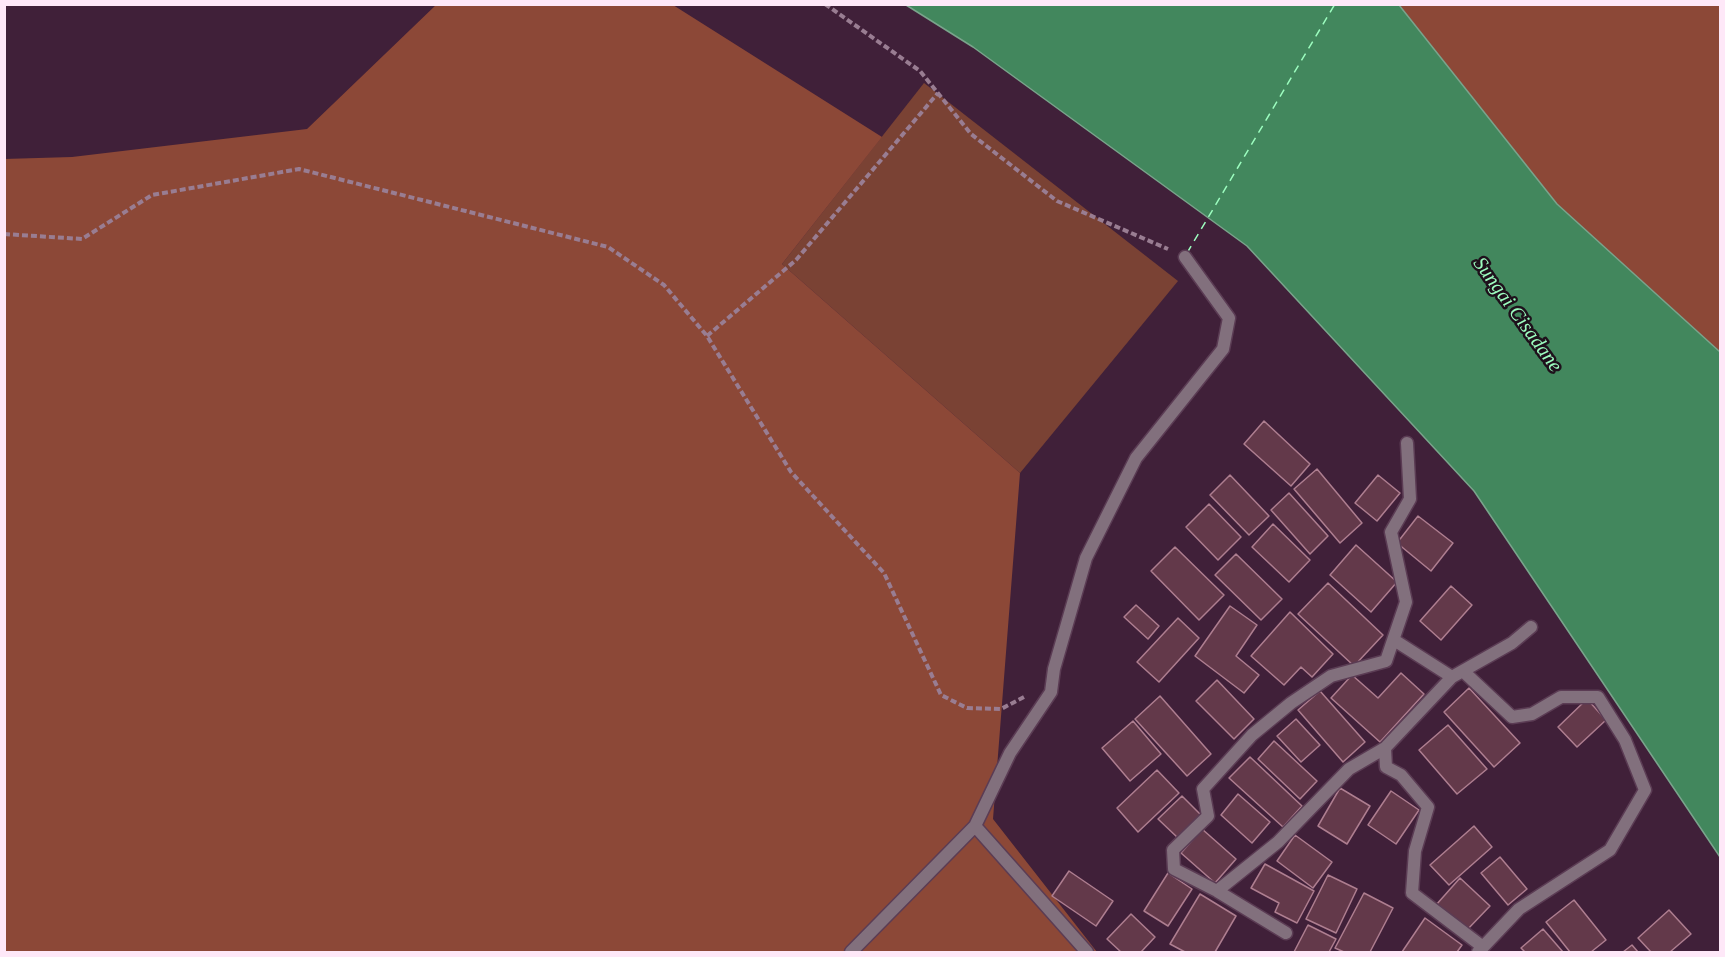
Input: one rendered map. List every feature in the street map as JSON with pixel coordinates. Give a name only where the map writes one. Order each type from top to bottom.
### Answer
[{"type":"street","points":[[851,952],[975,826],[1010,753],[1051,692],[1054,669],[1086,558],[1136,458],[1223,349],[1229,318],[1185,256]]},
{"type":"street","points":[[1286,933],[1217,891],[1174,869],[1173,850],[1208,816],[1203,789],[1252,735],[1291,703],[1332,676],[1386,661],[1406,602],[1391,532],[1410,499],[1407,443]]},
{"type":"street","points":[[1217,891],[1278,842],[1349,769],[1385,748],[1452,677],[1512,643],[1531,627]]},
{"type":"street","points":[[1394,640],[1452,677]]},
{"type":"street","points":[[1385,748],[1386,767],[1401,775],[1428,807],[1415,851],[1412,893],[1480,950],[1519,909],[1611,850],[1645,790],[1625,740],[1598,697],[1561,697],[1532,714],[1512,717],[1464,672]]},
{"type":"street","points":[[975,826],[1087,952]]},
{"type":"path","points":[[825,4],[920,71],[971,134],[1057,201],[1185,256]]},
{"type":"path","points":[[707,336],[796,260],[938,93]]},
{"type":"path","points":[[4,234],[82,239],[152,195],[299,169],[608,247],[663,285],[707,336],[791,472],[884,573],[941,694],[967,708],[978,709],[1001,709],[1026,695]]},
{"type":"shaded area","points":[[437,4],[673,5],[882,137],[782,264],[1020,473],[993,819],[1097,952],[5,952],[4,159],[72,157],[307,129]]},
{"type":"shaded area","points":[[1399,5],[1720,5],[1720,352],[1557,204]]},
{"type":"shaded area","points":[[924,83],[1178,281],[1020,473],[782,264]]},
{"type":"water","name":"Sungai Cisadane","points":[[906,5],[1399,5],[1557,204],[1720,352],[1720,857],[1474,491],[1247,246],[973,47]]},
{"type":"building","points":[[1264,421],[1310,464],[1291,486],[1244,444]]},
{"type":"building","points":[[1317,469],[1362,523],[1340,543],[1294,489]]},
{"type":"building","points":[[1230,475],[1269,516],[1249,535],[1210,495]]},
{"type":"building","points":[[1378,475],[1400,493],[1377,521],[1355,503]]},
{"type":"building","points":[[1289,493],[1328,536],[1310,554],[1271,510]]},
{"type":"building","points":[[1209,504],[1241,537],[1218,560],[1186,527]]},
{"type":"building","points":[[1418,516],[1453,543],[1431,571],[1397,543]]},
{"type":"building","points":[[1273,524],[1310,560],[1289,582],[1252,547]]},
{"type":"building","points":[[1356,545],[1397,582],[1371,612],[1330,575]]},
{"type":"building","points":[[1175,547],[1224,595],[1199,620],[1151,571]]},
{"type":"building","points":[[1236,554],[1282,599],[1261,620],[1215,575]]},
{"type":"building","points":[[1328,583],[1383,635],[1354,666],[1298,614]]},
{"type":"building","points":[[1451,586],[1472,605],[1441,640],[1420,621]]},
{"type":"building","points":[[1136,605],[1159,626],[1148,639],[1124,617]]},
{"type":"building","points":[[1230,606],[1257,625],[1236,656],[1259,675],[1244,693],[1195,656]]},
{"type":"building","points":[[1290,612],[1333,654],[1312,677],[1301,667],[1284,685],[1251,656]]},
{"type":"building","points":[[1178,618],[1199,638],[1159,682],[1137,662]]},
{"type":"building","points":[[1401,673],[1424,694],[1380,742],[1331,698],[1352,675],[1378,698]]},
{"type":"building","points":[[1217,680],[1254,719],[1234,739],[1196,701]]},
{"type":"building","points":[[1469,688],[1520,743],[1494,767],[1444,712]]},
{"type":"building","points":[[1320,691],[1365,742],[1343,762],[1298,710]]},
{"type":"building","points":[[1160,696],[1211,754],[1187,776],[1135,719]]},
{"type":"building","points":[[1587,699],[1606,720],[1577,747],[1558,727]]},
{"type":"building","points":[[1296,719],[1320,745],[1301,762],[1277,736]]},
{"type":"building","points":[[1133,721],[1161,754],[1130,781],[1102,748]]},
{"type":"building","points":[[1448,725],[1487,769],[1457,794],[1419,750]]},
{"type":"building","points":[[1274,741],[1317,781],[1300,799],[1258,759]]},
{"type":"building","points":[[1250,757],[1302,806],[1283,827],[1229,778]]},
{"type":"building","points":[[1157,770],[1179,793],[1138,832],[1117,808]]},
{"type":"building","points":[[1340,788],[1370,806],[1347,844],[1318,826]]},
{"type":"building","points":[[1391,791],[1419,810],[1396,844],[1368,825]]},
{"type":"building","points":[[1238,794],[1270,822],[1252,843],[1221,815]]},
{"type":"building","points":[[1182,796],[1201,815],[1178,838],[1158,819]]},
{"type":"building","points":[[1474,826],[1492,847],[1449,885],[1430,865]]},
{"type":"building","points":[[1202,829],[1236,859],[1215,883],[1181,853]]},
{"type":"building","points":[[1295,835],[1332,862],[1313,888],[1277,861]]},
{"type":"building","points":[[1500,857],[1527,889],[1508,905],[1481,873]]},
{"type":"building","points":[[1265,864],[1314,891],[1297,923],[1275,912],[1279,903],[1251,888]]},
{"type":"building","points":[[1069,871],[1113,901],[1096,926],[1052,896]]},
{"type":"building","points":[[1168,873],[1192,889],[1168,926],[1144,911]]},
{"type":"building","points":[[1328,875],[1357,889],[1336,933],[1306,919]]},
{"type":"building","points":[[1460,878],[1490,906],[1465,932],[1436,905]]},
{"type":"building","points":[[1364,893],[1393,908],[1370,952],[1344,952],[1335,948]]},
{"type":"building","points":[[1200,894],[1236,916],[1215,952],[1185,952],[1170,944]]},
{"type":"building","points":[[1574,900],[1606,940],[1591,952],[1570,952],[1546,922]]},
{"type":"building","points":[[1669,910],[1691,934],[1670,952],[1651,952],[1638,938]]},
{"type":"building","points":[[1131,914],[1155,937],[1141,952],[1121,952],[1107,939]]},
{"type":"building","points":[[1425,918],[1462,945],[1457,952],[1402,952]]},
{"type":"building","points":[[1308,925],[1336,939],[1329,952],[1294,952]]},
{"type":"building","points":[[1543,929],[1563,952],[1525,952],[1521,948]]},
{"type":"building","points":[[1632,945],[1638,952],[1623,952]]},
{"type":"ferry route","points":[[1187,253],[1335,4]]}]
